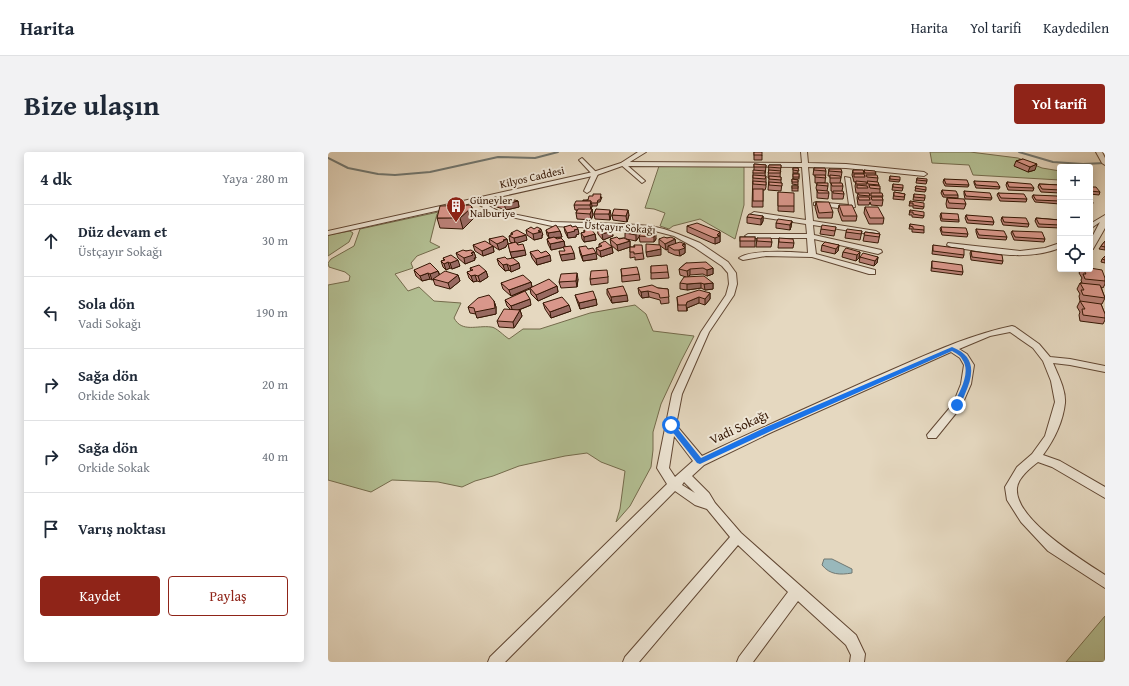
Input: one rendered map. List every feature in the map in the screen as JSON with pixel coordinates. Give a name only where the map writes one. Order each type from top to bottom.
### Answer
[{"type":"street","points":[[804,152],[812,255]]},
{"type":"street","points":[[1099,152],[1105,162]]},
{"type":"street","points":[[640,154],[651,163]]},
{"type":"street","name":"Kilyos Caddesi","points":[[328,233],[595,174],[623,164],[640,154]]},
{"type":"street","points":[[582,160],[595,174],[587,192]]},
{"type":"street","points":[[623,164],[651,163],[846,166],[924,174]]},
{"type":"street","points":[[623,164],[642,181]]},
{"type":"street","points":[[808,203],[846,207],[853,206],[847,178]]},
{"type":"street","name":"Üstçayır Sokağı","points":[[476,201],[496,212],[533,221],[552,224],[651,228],[664,231],[697,245],[725,264],[732,273],[730,295],[710,324],[677,394],[663,468],[674,485]]},
{"type":"street","points":[[754,214],[876,233]]},
{"type":"street","points":[[1093,225],[1105,218]]},
{"type":"street","points":[[1093,242],[1103,226],[1105,218]]},
{"type":"street","points":[[748,236],[810,236],[878,252]]},
{"type":"street","points":[[951,245],[1028,254],[1051,250],[1057,247]]},
{"type":"street","points":[[743,258],[766,254],[812,255],[872,272]]},
{"type":"street","name":"Vadi Sokağı","points":[[495,662],[684,475],[700,462],[768,429],[988,334],[1012,329],[1036,346],[1047,360]]},
{"type":"street","points":[[932,435],[957,405],[966,384],[969,366],[964,356],[952,349]]},
{"type":"street","points":[[1105,369],[1070,362],[1047,360],[1056,381],[1060,402],[1050,437],[1036,457],[1021,470],[1011,487],[1013,500],[1025,518],[1052,547],[1105,582]]},
{"type":"street","points":[[671,425],[700,462]]},
{"type":"street","points":[[1036,457],[1056,464],[1105,493]]},
{"type":"street","points":[[684,475],[705,496],[711,506],[737,537],[851,640],[858,654],[857,662]]},
{"type":"street","points":[[674,485],[699,502],[711,506]]},
{"type":"street","points":[[630,662],[737,537]]},
{"type":"street","points":[[744,662],[797,591]]},
{"type":"green space","points":[[930,152],[970,152],[1018,158],[1042,168],[1057,170],[1057,180],[973,175],[969,165],[932,163]]},
{"type":"green space","points":[[657,165],[744,166],[744,205],[735,239],[700,219],[673,226],[669,229],[660,226],[665,213],[654,209],[645,208],[659,166]]},
{"type":"green space","points":[[443,211],[437,214],[430,242],[440,247],[417,256],[411,263],[413,268],[395,274],[408,291],[419,287],[434,301],[461,303],[454,318],[457,323],[461,325],[466,327],[493,327],[509,339],[523,329],[540,329],[590,313],[635,305],[646,314],[653,331],[694,336],[661,404],[653,432],[651,467],[630,506],[616,522],[620,509],[625,471],[601,462],[587,453],[519,466],[462,487],[438,482],[392,480],[371,492],[328,480],[328,285],[349,281],[350,276],[345,272],[329,267],[328,263],[331,259],[354,246],[360,229]]},
{"type":"green space","points":[[350,231],[353,233],[349,242],[328,256],[328,235]]},
{"type":"green space","points":[[1105,616],[1105,662],[1066,662]]},
{"type":"water","points":[[824,559],[832,559],[852,569],[852,573],[839,574],[828,571],[822,565]]},
{"type":"building","points":[[754,152],[762,152],[762,155],[754,155]]},
{"type":"building","points":[[1023,159],[1037,164],[1030,167],[1016,161]]},
{"type":"building","points":[[754,164],[766,165],[766,167],[754,167]]},
{"type":"building","points":[[769,165],[781,165],[781,168],[768,167]]},
{"type":"building","points":[[793,168],[798,168],[799,171],[793,170]]},
{"type":"building","points":[[814,168],[825,168],[826,171],[814,170]]},
{"type":"building","points":[[829,169],[841,169],[842,172],[829,171]]},
{"type":"building","points":[[753,170],[765,171],[765,173],[753,173]]},
{"type":"building","points":[[769,170],[781,171],[780,173],[768,173]]},
{"type":"building","points":[[853,170],[863,170],[864,173],[853,173]]},
{"type":"building","points":[[864,170],[875,171],[876,173],[865,173]]},
{"type":"building","points":[[793,174],[799,174],[799,177],[793,177]]},
{"type":"building","points":[[854,174],[864,174],[865,177],[854,177]]},
{"type":"building","points":[[753,175],[766,176],[765,179],[753,178]]},
{"type":"building","points":[[815,175],[825,175],[826,178],[815,177]]},
{"type":"building","points":[[830,175],[840,176],[841,178],[830,178]]},
{"type":"building","points":[[866,175],[877,175],[878,178],[867,177]]},
{"type":"building","points":[[769,176],[781,177],[781,180],[769,179]]},
{"type":"building","points":[[890,176],[900,177],[900,180],[890,179]]},
{"type":"building","points":[[917,178],[927,179],[927,181],[917,180]]},
{"type":"building","points":[[792,179],[798,180],[798,182],[792,182]]},
{"type":"building","points":[[944,179],[967,180],[969,185],[946,184]]},
{"type":"building","points":[[753,181],[766,182],[766,185],[753,184]]},
{"type":"building","points":[[856,181],[866,182],[867,184],[856,184]]},
{"type":"building","points":[[867,181],[878,182],[879,185],[868,184]]},
{"type":"building","points":[[974,181],[997,182],[1000,187],[976,185]]},
{"type":"building","points":[[769,182],[782,183],[782,186],[769,185]]},
{"type":"building","points":[[1007,182],[1031,184],[1034,188],[1009,187]]},
{"type":"building","points":[[817,183],[828,183],[828,186],[817,185]]},
{"type":"building","points":[[831,183],[842,183],[843,186],[832,186]]},
{"type":"building","points":[[893,184],[903,185],[903,188],[893,187]]},
{"type":"building","points":[[1039,184],[1057,185],[1057,190],[1042,189]]},
{"type":"building","points":[[857,185],[867,186],[868,188],[857,188]]},
{"type":"building","points":[[869,185],[880,186],[880,189],[870,188]]},
{"type":"building","points":[[792,186],[798,186],[798,188],[792,188]]},
{"type":"building","points":[[916,186],[926,187],[926,190],[915,188]]},
{"type":"building","points":[[1093,187],[1096,187],[1100,192],[1093,191]]},
{"type":"building","points":[[753,189],[763,189],[763,201],[753,201]]},
{"type":"building","points":[[817,190],[828,191],[829,193],[818,193]]},
{"type":"building","points":[[942,190],[956,191],[958,195],[944,195]]},
{"type":"building","points":[[833,191],[843,191],[844,194],[833,193]]},
{"type":"building","points":[[964,191],[990,193],[992,198],[966,196]]},
{"type":"building","points":[[778,192],[794,193],[794,206],[778,206]]},
{"type":"building","points":[[894,192],[905,194],[904,197],[894,196]]},
{"type":"building","points":[[858,193],[869,193],[870,196],[859,195]]},
{"type":"building","points":[[871,193],[882,193],[883,196],[871,196]]},
{"type":"building","points":[[998,193],[1024,194],[1027,199],[1001,198]]},
{"type":"building","points":[[593,194],[601,194],[600,200],[598,200],[597,203],[583,201],[588,200],[589,196],[593,196]]},
{"type":"building","points":[[914,194],[925,195],[925,198],[914,197]]},
{"type":"building","points":[[1033,195],[1057,196],[1057,201],[1036,200]]},
{"type":"building","points":[[495,197],[509,201],[518,201],[504,204],[490,200]]},
{"type":"building","points":[[858,197],[869,197],[870,200],[859,200]]},
{"type":"building","points":[[871,197],[882,197],[883,200],[872,200]]},
{"type":"building","points":[[947,198],[964,199],[966,204],[949,203]]},
{"type":"building","points":[[576,201],[591,201],[590,205],[574,205]]},
{"type":"building","points":[[910,201],[924,203],[924,207],[913,205]]},
{"type":"building","points":[[816,202],[829,202],[833,212],[819,213]]},
{"type":"building","points":[[470,205],[472,207],[460,218],[437,218],[440,206]]},
{"type":"building","points":[[839,205],[852,205],[857,216],[843,216]]},
{"type":"building","points":[[865,207],[878,207],[884,218],[870,218]]},
{"type":"building","points":[[578,209],[592,209],[590,214],[576,213]]},
{"type":"building","points":[[596,209],[610,210],[609,214],[594,214]]},
{"type":"building","points":[[614,209],[628,210],[626,216],[612,215]]},
{"type":"building","points":[[910,210],[924,212],[924,216],[913,214]]},
{"type":"building","points":[[941,213],[958,214],[959,220],[942,219]]},
{"type":"building","points":[[749,214],[763,216],[761,219],[747,217]]},
{"type":"building","points":[[966,215],[992,217],[994,222],[968,220]]},
{"type":"building","points":[[1002,217],[1026,218],[1029,224],[1004,222]]},
{"type":"building","points":[[1036,218],[1057,220],[1057,225],[1039,224]]},
{"type":"building","points":[[778,219],[792,221],[790,225],[776,223]]},
{"type":"building","points":[[697,223],[720,232],[717,235],[720,236],[715,238],[687,226]]},
{"type":"building","points":[[910,224],[924,226],[924,230],[913,229]]},
{"type":"building","points":[[556,225],[560,231],[548,233],[546,230]]},
{"type":"building","points":[[571,225],[572,227],[576,226],[578,229],[567,233],[564,227]]},
{"type":"building","points":[[822,225],[836,227],[835,231],[821,229]]},
{"type":"building","points":[[531,227],[534,229],[537,227],[541,229],[538,231],[541,232],[533,234],[526,230]]},
{"type":"building","points":[[604,227],[605,229],[610,228],[612,231],[602,234],[597,228]]},
{"type":"building","points":[[630,227],[640,228],[636,235],[625,233]]},
{"type":"building","points":[[941,227],[966,228],[968,234],[942,232]]},
{"type":"building","points":[[591,229],[595,234],[584,237],[581,233],[585,232],[584,230]]},
{"type":"building","points":[[645,229],[653,230],[651,232],[656,233],[654,237],[639,236]]},
{"type":"building","points":[[847,229],[862,231],[861,234],[846,232]]},
{"type":"building","points":[[976,229],[1004,231],[1007,237],[979,235]]},
{"type":"building","points":[[517,230],[526,235],[514,238],[509,236]]},
{"type":"building","points":[[1012,231],[1042,232],[1045,239],[1015,237]]},
{"type":"building","points":[[865,232],[880,234],[879,237],[864,235]]},
{"type":"building","points":[[503,236],[507,239],[497,244],[489,239]]},
{"type":"building","points":[[554,237],[557,239],[561,238],[564,241],[550,244],[547,239]]},
{"type":"building","points":[[617,237],[619,239],[624,238],[630,241],[617,245],[610,239]]},
{"type":"building","points":[[671,237],[675,239],[665,244],[659,239]]},
{"type":"building","points":[[740,237],[755,237],[755,241],[740,241]]},
{"type":"building","points":[[757,238],[771,238],[772,242],[757,241]]},
{"type":"building","points":[[779,238],[793,239],[794,243],[779,242]]},
{"type":"building","points":[[485,241],[493,246],[482,251],[473,245]]},
{"type":"building","points":[[605,241],[612,247],[600,251],[596,248],[602,246],[599,244]]},
{"type":"building","points":[[1105,241],[1105,247],[1101,246]]},
{"type":"building","points":[[516,242],[518,245],[523,244],[525,250],[510,252],[508,244]]},
{"type":"building","points":[[680,242],[685,244],[682,245],[685,248],[674,250],[668,246]]},
{"type":"building","points":[[825,242],[839,245],[836,249],[822,245]]},
{"type":"building","points":[[646,244],[660,245],[661,249],[646,252]]},
{"type":"building","points":[[634,245],[642,245],[643,253],[634,254],[634,252],[630,252],[630,247],[635,247]]},
{"type":"building","points":[[933,245],[964,249],[964,255],[933,251]]},
{"type":"building","points":[[571,246],[574,253],[560,255],[559,251],[565,251],[563,247]]},
{"type":"building","points":[[586,246],[588,249],[593,248],[596,253],[582,256],[579,247]]},
{"type":"building","points":[[846,248],[860,252],[857,255],[843,252]]},
{"type":"building","points":[[463,250],[471,250],[474,252],[471,253],[473,255],[464,258],[456,253]]},
{"type":"building","points":[[538,250],[541,253],[546,251],[550,255],[536,259],[530,252]]},
{"type":"building","points":[[971,251],[1002,255],[1003,261],[972,257]]},
{"type":"building","points":[[863,253],[878,257],[875,261],[860,257]]},
{"type":"building","points":[[451,255],[458,260],[444,264],[441,261],[445,260],[443,258]]},
{"type":"building","points":[[505,257],[507,259],[513,258],[519,263],[510,266],[507,264],[503,265],[497,259]]},
{"type":"building","points":[[932,261],[962,265],[963,272],[932,268]]},
{"type":"building","points":[[706,262],[713,268],[707,270],[703,268],[690,269],[687,271],[679,269],[686,263]]},
{"type":"building","points":[[430,263],[438,271],[420,276],[414,270]]},
{"type":"building","points":[[479,265],[486,271],[478,276],[471,276],[467,272],[473,270],[470,268]]},
{"type":"building","points":[[667,265],[668,272],[651,273],[651,266]]},
{"type":"building","points":[[637,267],[639,274],[622,276],[621,269]]},
{"type":"building","points":[[1093,268],[1102,270],[1105,281],[1085,279],[1083,274],[1086,274],[1085,272],[1093,272]]},
{"type":"building","points":[[607,270],[608,277],[590,279],[591,271]]},
{"type":"building","points":[[445,271],[458,275],[448,283],[433,279]]},
{"type":"building","points":[[577,273],[576,281],[559,282],[561,274]]},
{"type":"building","points":[[523,275],[531,282],[509,290],[501,283]]},
{"type":"building","points":[[704,276],[713,283],[680,283],[684,277]]},
{"type":"building","points":[[549,279],[557,286],[536,295],[530,288]]},
{"type":"building","points":[[1080,283],[1100,285],[1105,298],[1083,295],[1081,290],[1084,290]]},
{"type":"building","points":[[652,285],[658,288],[668,289],[669,297],[660,298],[659,294],[648,291],[641,292],[638,288]]},
{"type":"building","points":[[623,286],[627,295],[611,297],[607,289]]},
{"type":"building","points":[[699,290],[710,293],[705,299],[699,297],[687,302],[686,305],[678,305],[677,297]]},
{"type":"building","points":[[525,291],[530,299],[511,306],[505,300]]},
{"type":"building","points":[[593,291],[596,299],[579,303],[575,295]]},
{"type":"building","points":[[489,295],[494,301],[495,308],[475,312],[474,308],[468,307],[478,298]]},
{"type":"building","points":[[562,297],[569,305],[550,312],[543,303]]},
{"type":"building","points":[[1080,301],[1101,304],[1105,318],[1083,315],[1082,309],[1085,309]]},
{"type":"building","points":[[504,309],[520,310],[513,322],[497,321]]},
{"type":"waterway","points":[[328,158],[348,168],[378,174],[395,175],[430,172],[498,157],[535,158],[558,152]]},
{"type":"waterway","points":[[1019,152],[1053,162],[1083,164],[1105,163]]},
{"type":"place","name":"Güneyler Nalburiye","points":[[456,223]]},
{"type":"route","points":[[671,425],[700,462],[768,429],[907,367],[952,349],[964,356],[969,366],[966,384],[957,405]]}]
